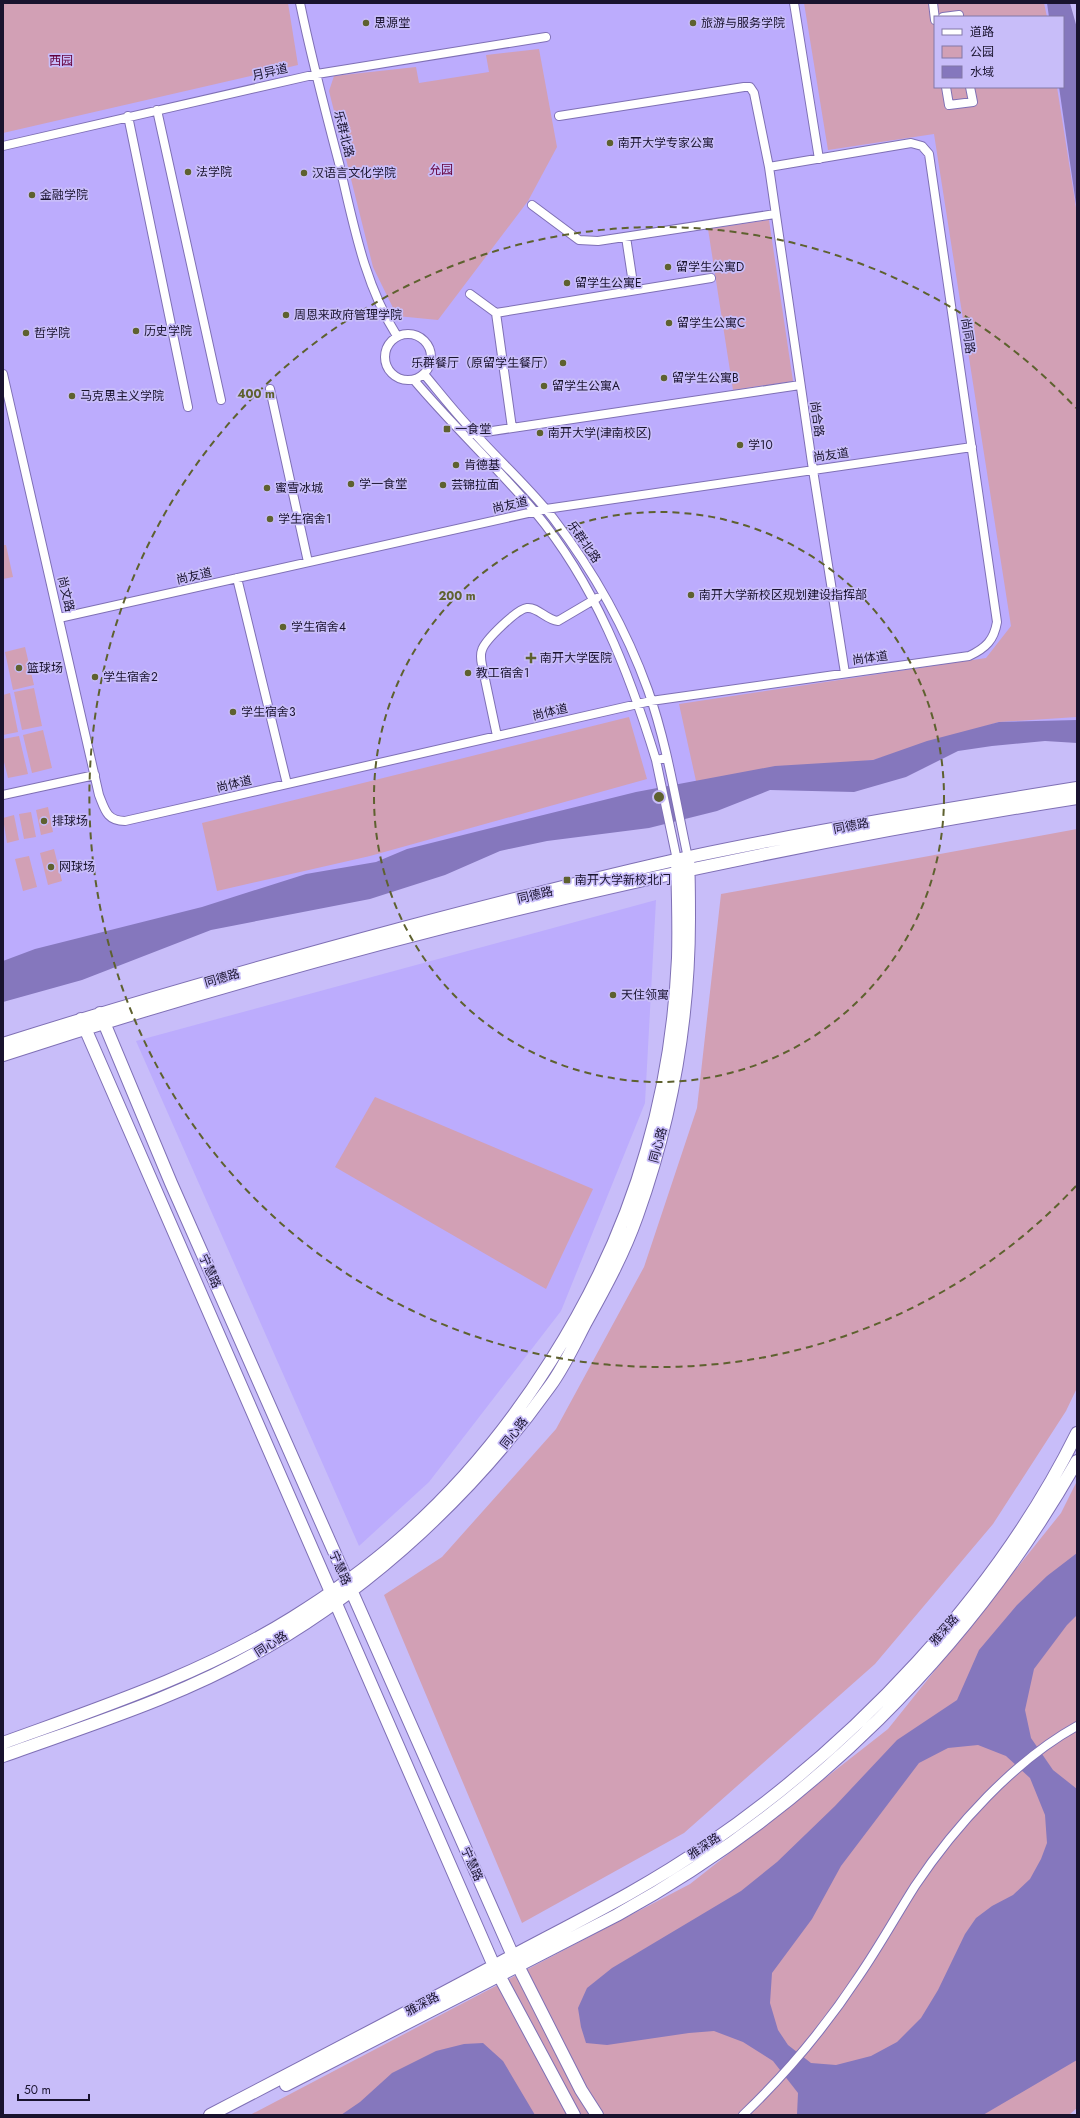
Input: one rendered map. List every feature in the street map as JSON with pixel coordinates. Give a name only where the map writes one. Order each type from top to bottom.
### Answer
[{"type":"main road","name":"同德路","points":[[3,1055],[101,1018],[682,865],[875,821],[1077,788]]},
{"type":"main road","name":"同德路","points":[[682,865],[1077,798]]},
{"type":"main road","name":"同心路","points":[[3,1756],[168,1696],[217,1674],[267,1647],[418,1535],[482,1472],[551,1385],[614,1270],[637,1217],[658,1149],[673,1084],[681,1038],[689,961],[682,865]]},
{"type":"main road","name":"宁慧路","points":[[101,1018],[348,1586],[515,1961],[581,2090],[597,2115]]},
{"type":"main road","name":"同德路","points":[[3,1044],[83,1024]]},
{"type":"main road","name":"宁慧路","points":[[83,1024],[496,1971],[574,2115]]},
{"type":"main road","name":"雅深路","points":[[515,1961],[707,1846],[774,1795],[850,1732],[916,1662],[972,1597],[1031,1516],[1077,1433]]},
{"type":"main road","name":"雅深路","points":[[228,2115],[515,1961],[617,1915],[687,1874],[724,1849],[845,1753],[915,1683],[978,1609],[1053,1502],[1077,1461]]},
{"type":"main road","name":"同心路","points":[[3,1743],[146,1691],[196,1670],[246,1645],[333,1597]]},
{"type":"main road","name":"雅深路","points":[[210,2115],[496,1971]]},
{"type":"street","name":"乐群北路","points":[[300,3],[316,74],[363,261],[386,318],[397,336]]},
{"type":"street","points":[[794,3],[820,159]]},
{"type":"street","points":[[933,3],[935,16]]},
{"type":"street","name":"月异道","points":[[3,146],[128,116],[316,74],[546,37]]},
{"type":"street","name":"尚合路","points":[[559,116],[744,87],[750,87],[754,93],[769,167],[800,385],[845,673]]},
{"type":"street","points":[[946,88],[949,105],[973,102],[970,88]]},
{"type":"street","points":[[157,110],[221,400]]},
{"type":"street","points":[[128,116],[188,407]]},
{"type":"street","name":"尚同路","points":[[769,167],[911,143],[922,146],[929,154],[997,622],[994,635]]},
{"type":"street","points":[[532,205],[580,240],[598,241],[775,214]]},
{"type":"street","points":[[626,237],[634,290]]},
{"type":"street","points":[[470,294],[496,313],[711,278]]},
{"type":"street","points":[[496,313],[512,428]]},
{"type":"street","points":[[410,333],[417,335],[427,343],[430,349],[431,362],[424,374],[414,380],[407,380],[393,376],[385,364],[385,351],[392,339],[397,336],[410,333]]},
{"type":"street","name":"尚文路","points":[[3,374],[95,775],[104,809],[109,817]]},
{"type":"street","name":"乐群北路","points":[[424,374],[475,433],[546,509],[588,569],[603,595],[628,645],[651,701],[681,825],[682,865]]},
{"type":"street","name":"乐群北路","points":[[414,380],[535,512],[573,564],[593,600],[622,660],[639,703],[656,760],[670,828],[682,865]]},
{"type":"street","points":[[463,435],[800,385]]},
{"type":"street","points":[[270,389],[308,562]]},
{"type":"street","name":"尚友道","points":[[59,618],[546,509],[972,447]]},
{"type":"street","points":[[237,578],[287,784]]},
{"type":"street","points":[[497,736],[482,665],[481,655],[485,644],[514,614],[526,608],[534,609],[550,620],[558,621],[603,595]]},
{"type":"street","name":"尚体道","points":[[109,817],[116,821],[125,821],[639,703],[969,656],[980,651],[994,635]]},
{"type":"street","points":[[656,760],[666,758]]},
{"type":"street","points":[[3,795],[95,775]]},
{"type":"street","points":[[743,2115],[774,2085],[812,2039],[859,1977],[916,1885],[967,1818],[1003,1782],[1050,1742],[1077,1726]]},
{"type":"shaded area","name":"南开大学(津南校区)","points":[[3,3],[1056,3],[1058,16],[934,16],[934,88],[1063,88],[1077,140],[1077,726],[766,786],[3,968]]},
{"type":"shaded area","points":[[656,900],[645,1103],[561,1311],[429,1482],[359,1546],[136,1041]]},
{"type":"green space","name":"西园","points":[[3,3],[288,3],[298,65],[3,133]]},
{"type":"green space","points":[[804,3],[1044,3],[1047,16],[934,16],[934,88],[1057,88],[1077,214],[1077,717],[999,722],[873,760],[696,781],[679,704],[986,658],[1011,626],[934,134],[828,150]]},
{"type":"green space","name":"允园","points":[[539,49],[557,147],[528,201],[438,320],[397,316],[373,267],[329,91],[334,76],[416,67],[419,83],[489,72],[486,55]]},
{"type":"green space","points":[[769,220],[793,381],[733,390],[708,229]]},
{"type":"green space","points":[[3,545],[6,545],[13,577],[3,579]]},
{"type":"green space","name":"篮球场","points":[[25,647],[34,685],[13,690],[5,652]]},
{"type":"green space","name":"篮球场","points":[[34,688],[42,726],[22,730],[14,692]]},
{"type":"green space","name":"篮球场","points":[[10,693],[18,732],[3,735],[3,695]]},
{"type":"green space","points":[[629,717],[647,779],[370,856],[217,891],[202,823]]},
{"type":"green space","points":[[43,730],[52,768],[32,773],[23,735]]},
{"type":"green space","points":[[19,736],[28,774],[8,778],[3,758],[3,739]]},
{"type":"green space","name":"排球场","points":[[48,807],[53,832],[41,835],[36,810]]},
{"type":"green space","name":"排球场","points":[[31,812],[36,837],[24,839],[19,814]]},
{"type":"green space","name":"排球场","points":[[14,815],[19,840],[7,843],[3,818]]},
{"type":"green space","points":[[1077,829],[1077,1388],[1066,1411],[993,1524],[875,1664],[684,1833],[522,1923],[384,1595],[442,1557],[556,1429],[644,1267],[697,1108],[721,894]]},
{"type":"green space","name":"网球场","points":[[54,849],[62,881],[48,885],[40,853]]},
{"type":"green space","name":"网球场","points":[[29,856],[37,887],[23,891],[15,859]]},
{"type":"green space","points":[[375,1097],[593,1189],[546,1289],[335,1167]]},
{"type":"green space","points":[[1077,1481],[1077,2108],[1069,2115],[250,2115],[690,1884],[888,1729],[1061,1513]]},
{"type":"water","points":[[1047,3],[1070,3],[1077,28],[1077,211],[1059,88],[1064,88],[1064,16],[1049,16]]},
{"type":"water","points":[[1077,720],[1077,743],[1045,741],[958,751],[906,777],[854,792],[770,790],[717,811],[649,828],[547,841],[500,851],[445,875],[370,899],[211,930],[82,980],[3,1002],[3,961],[35,949],[202,907],[306,874],[376,862],[407,849],[636,792],[775,766],[873,760],[927,741],[999,722]]},
{"type":"water","points":[[1077,1553],[1077,1615],[1067,1625],[1034,1669],[1025,1710],[1031,1738],[1053,1770],[1077,1789],[1077,2060],[983,2115],[797,2115],[798,2093],[773,2061],[743,2042],[714,2031],[689,2033],[607,2045],[586,2043],[581,2027],[578,2008],[587,1988],[612,1968],[741,1891],[777,1862],[835,1806],[897,1740],[957,1700],[979,1650],[1017,1605],[1047,1576]],"holes":[[[978,1745],[1006,1756],[1030,1778],[1045,1815],[1047,1843],[1041,1859],[1030,1879],[1013,1895],[992,1906],[976,1918],[965,1934],[938,1990],[921,2018],[897,2042],[871,2056],[836,2065],[811,2063],[788,2045],[778,2030],[770,2003],[772,1973],[812,1919],[841,1866],[919,1763],[948,1748]]]},
{"type":"water","points":[[483,2043],[503,2061],[535,2115],[341,2115],[360,2102],[392,2073],[436,2051],[464,2044]]},
{"type":"place","name":"思源堂","points":[[366,23]]},
{"type":"place","name":"旅游与服务学院","points":[[693,23]]},
{"type":"place","name":"南开大学专家公寓","points":[[610,143]]},
{"type":"place","name":"法学院","points":[[188,172]]},
{"type":"place","name":"汉语言文化学院","points":[[304,173]]},
{"type":"place","name":"金融学院","points":[[32,195]]},
{"type":"place","name":"留学生公寓D","points":[[668,267]]},
{"type":"place","name":"留学生公寓E","points":[[567,283]]},
{"type":"place","name":"周恩来政府管理学院","points":[[286,315]]},
{"type":"place","name":"留学生公寓C","points":[[669,323]]},
{"type":"place","name":"历史学院","points":[[136,331]]},
{"type":"place","name":"哲学院","points":[[26,333]]},
{"type":"place","name":"乐群餐厅（原留学生餐厅）","points":[[563,363]]},
{"type":"place","name":"留学生公寓B","points":[[664,378]]},
{"type":"place","name":"留学生公寓A","points":[[544,386]]},
{"type":"place","name":"马克思主义学院","points":[[72,396]]},
{"type":"place","name":"一食堂","points":[[447,429]]},
{"type":"place","name":"南开大学(津南校区)","points":[[540,433]]},
{"type":"place","name":"学10","points":[[740,445]]},
{"type":"place","name":"肯德基","points":[[456,465]]},
{"type":"place","name":"学一食堂","points":[[351,484]]},
{"type":"place","name":"芸锦拉面","points":[[443,485]]},
{"type":"place","name":"蜜雪冰城","points":[[267,488]]},
{"type":"place","name":"学生宿舍1","points":[[270,519]]},
{"type":"place","name":"南开大学新校区规划建设指挥部","points":[[691,595]]},
{"type":"place","name":"学生宿舍4","points":[[283,627]]},
{"type":"place","name":"南开大学医院","points":[[531,658]]},
{"type":"place","name":"篮球场","points":[[19,668]]},
{"type":"place","name":"教工宿舍1","points":[[468,673]]},
{"type":"place","name":"学生宿舍2","points":[[95,677]]},
{"type":"place","name":"学生宿舍3","points":[[233,712]]},
{"type":"place","name":"排球场","points":[[44,821]]},
{"type":"place","name":"网球场","points":[[51,867]]},
{"type":"place","name":"南开大学新校北门","points":[[567,880]]},
{"type":"place","name":"天住领寓","points":[[613,995]]}]
